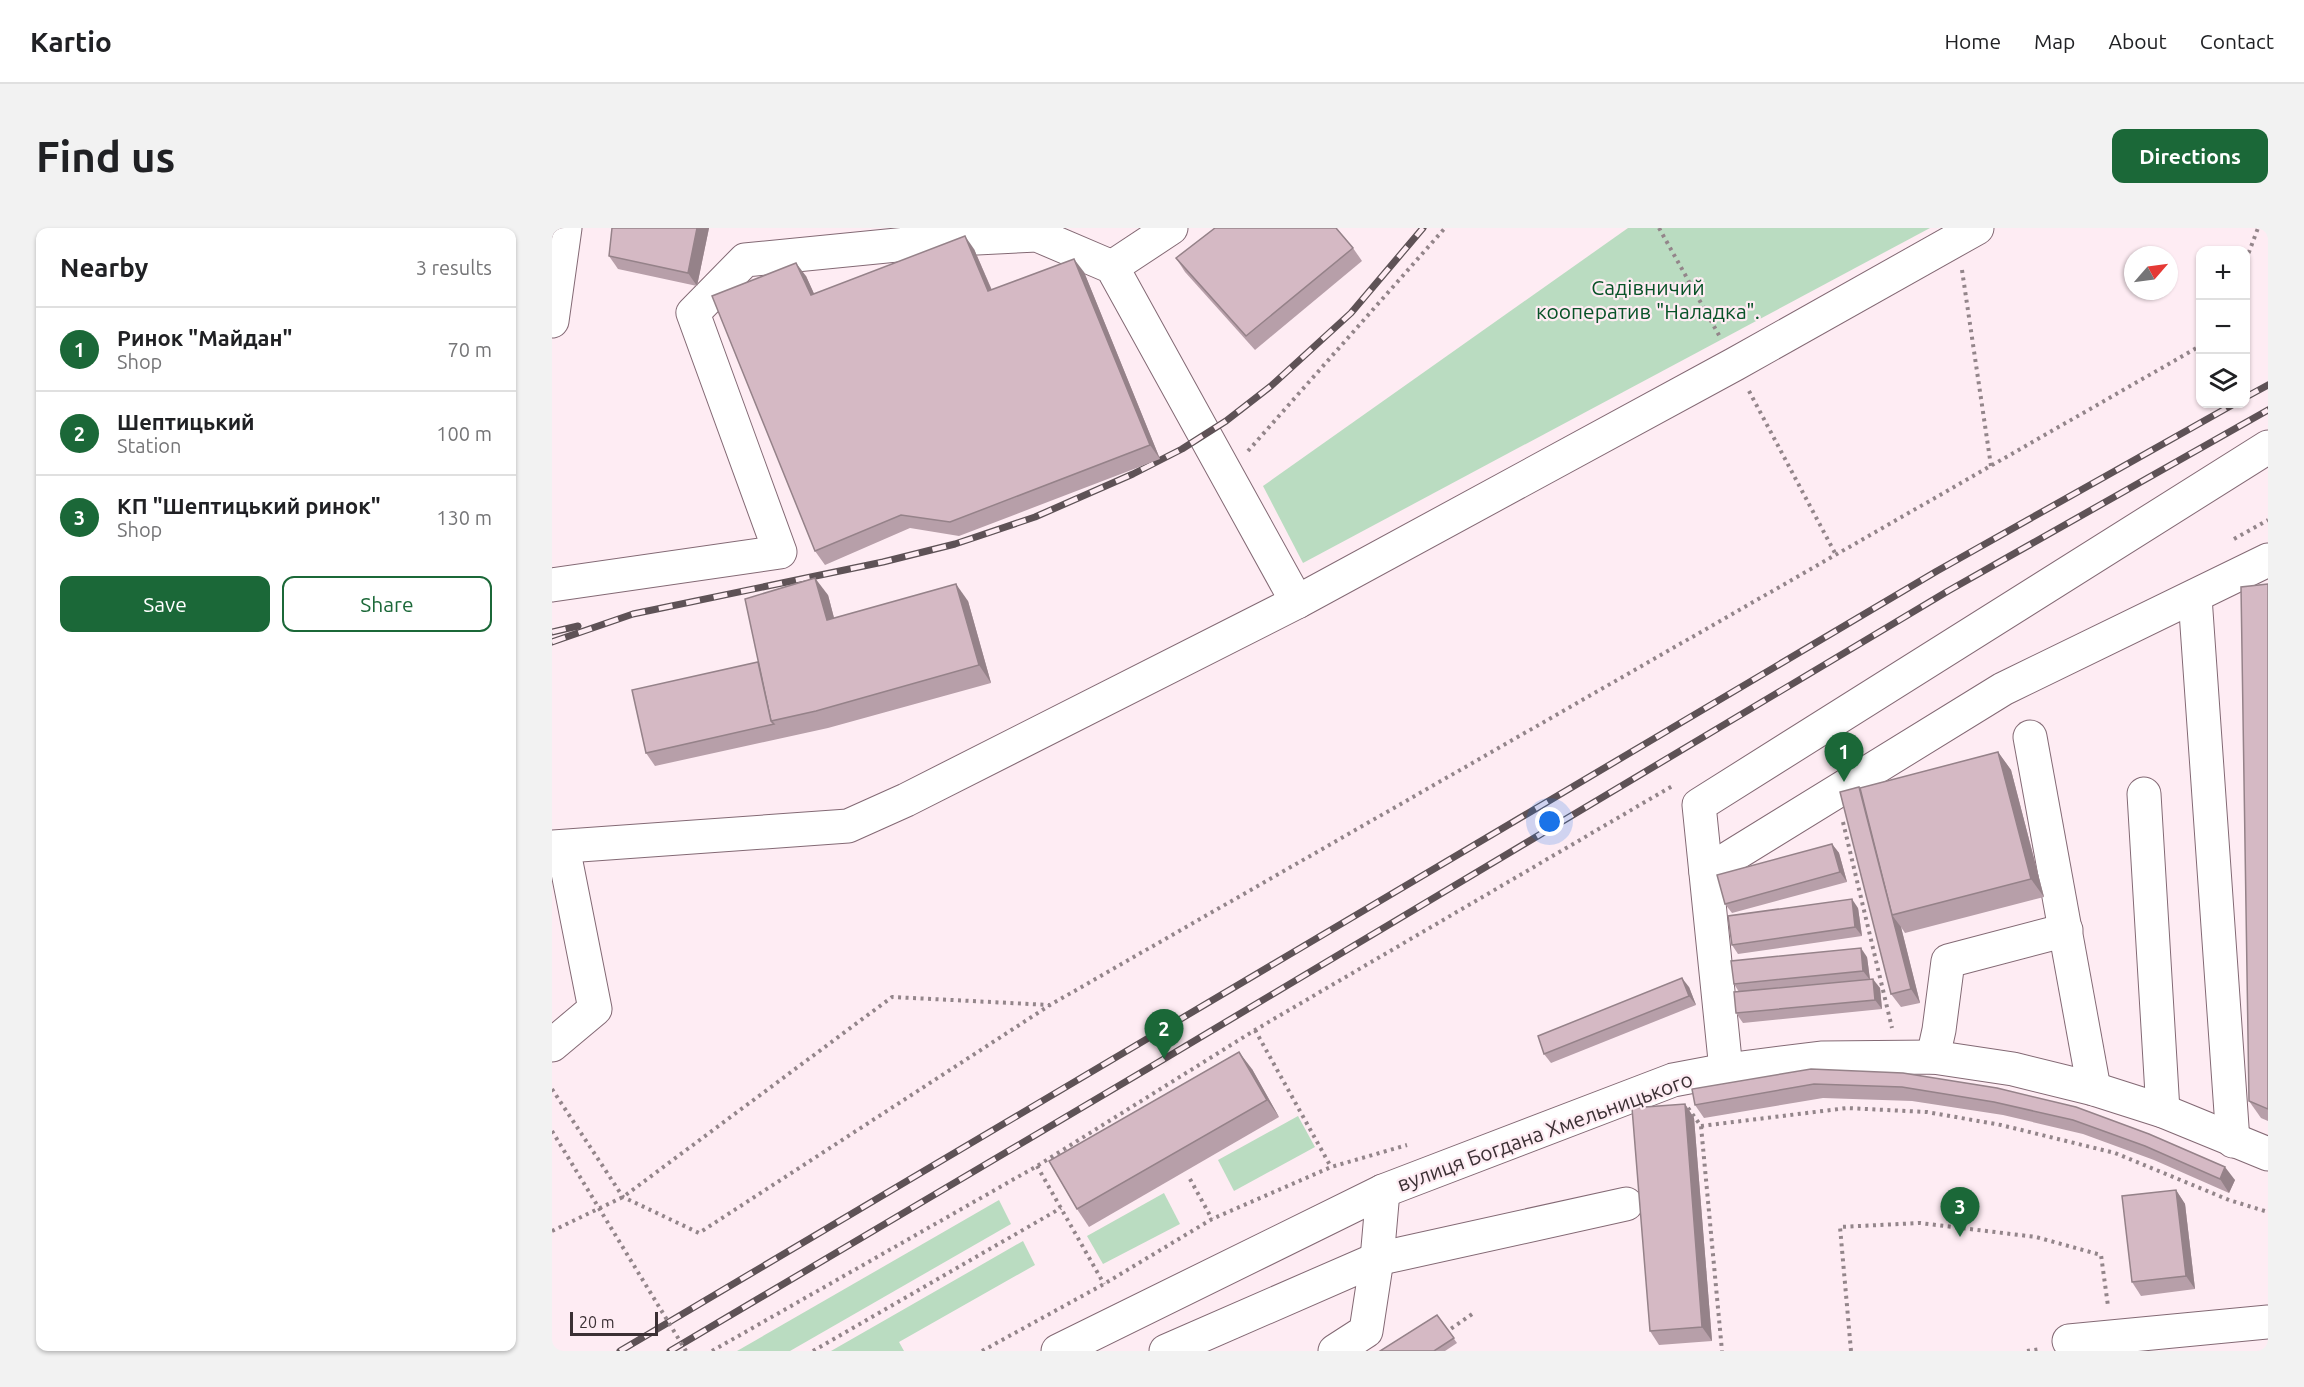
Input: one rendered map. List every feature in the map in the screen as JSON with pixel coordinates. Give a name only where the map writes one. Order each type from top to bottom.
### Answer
[{"type":"street","points":[[552,321],[565,228]]},
{"type":"street","points":[[1112,267],[1171,228]]},
{"type":"street","points":[[552,1045],[595,1010],[558,847],[848,826],[917,795],[1297,602],[1735,364],[1967,233]]},
{"type":"street","points":[[552,585],[780,552],[693,313],[745,260],[957,239],[1037,235],[1112,267],[1297,602]]},
{"type":"street","points":[[1726,1070],[1699,805],[2268,447]]},
{"type":"street","points":[[1706,872],[2003,689],[2268,560]]},
{"type":"street","points":[[2195,597],[2234,1141]]},
{"type":"street","points":[[2030,737],[2094,1089]]},
{"type":"street","points":[[2144,794],[2163,1111]]},
{"type":"street","points":[[1933,1057],[1948,961],[2066,930]]},
{"type":"street","name":"вулиця Богдана Хмельницького","points":[[1058,1351],[1383,1191],[1673,1080],[1726,1070],[1821,1058],[1933,1057],[2013,1069],[2094,1089],[2163,1111],[2268,1154]]},
{"type":"street","points":[[1335,1351],[1366,1331],[1377,1259],[1383,1191]]},
{"type":"street","points":[[1166,1351],[1377,1259],[1626,1204]]},
{"type":"street","points":[[2069,1341],[2112,1337],[2218,1340],[2268,1322]]},
{"type":"path","points":[[1228,474],[1445,228]]},
{"type":"path","points":[[1659,228],[1735,364],[1836,555]]},
{"type":"path","points":[[2250,249],[2258,228]]},
{"type":"path","points":[[1967,233],[1991,466]]},
{"type":"path","points":[[552,1089],[623,1197],[699,1233],[1050,1005],[2196,348]]},
{"type":"path","points":[[712,1351],[1037,1166],[1255,1030],[1677,783]]},
{"type":"path","points":[[1831,796],[1846,828],[1892,1032]]},
{"type":"path","points":[[552,1231],[623,1197],[892,997],[1050,1005]]},
{"type":"path","points":[[1255,1030],[1331,1167]]},
{"type":"path","points":[[1683,1101],[1701,1126],[1722,1351]]},
{"type":"path","points":[[1701,1126],[1847,1108],[1927,1112],[2001,1125],[2115,1153],[2229,1200],[2268,1212]]},
{"type":"path","points":[[552,1131],[686,1351]]},
{"type":"path","points":[[1037,1166],[1104,1284]]},
{"type":"path","points":[[1190,1179],[1212,1219]]},
{"type":"path","points":[[813,1351],[1060,1208]]},
{"type":"path","points":[[1851,1351],[1840,1227],[1920,1223],[2036,1237],[2101,1255],[2112,1337]]},
{"type":"path","points":[[1440,1335],[1475,1312]]},
{"type":"green space","name":"Садівничий кооператив \"Наладка\".","points":[[1628,228],[1930,228],[1303,563],[1263,486]]},
{"type":"green space","points":[[1298,1116],[1315,1147],[1234,1191],[1218,1160]]},
{"type":"green space","points":[[1164,1193],[1180,1224],[1103,1264],[1087,1236]]},
{"type":"green space","points":[[999,1200],[1011,1224],[790,1351],[737,1351]]},
{"type":"green space","points":[[1023,1241],[1035,1265],[899,1342],[904,1351],[831,1351]]},
{"type":"building","points":[[612,228],[697,228],[688,273],[609,256]]},
{"type":"building","points":[[1215,228],[1336,228],[1353,248],[1246,336],[1176,258]]},
{"type":"building","points":[[965,236],[988,291],[1074,259],[1150,445],[950,522],[901,515],[815,551],[712,296],[796,263],[811,295]]},
{"type":"building","points":[[815,578],[827,620],[956,584],[979,665],[816,711],[771,721],[745,599]]},
{"type":"building","points":[[2268,584],[2268,1109],[2249,1101],[2241,587]]},
{"type":"building","points":[[758,662],[771,721],[774,724],[646,753],[632,690]]},
{"type":"building","points":[[1998,752],[2031,879],[1892,915],[1860,788]]},
{"type":"building","points":[[1859,787],[1911,989],[1891,994],[1840,792]]},
{"type":"building","points":[[1832,844],[1840,872],[1725,904],[1717,875]]},
{"type":"building","points":[[1852,899],[1855,927],[1732,945],[1728,916]]},
{"type":"building","points":[[1861,948],[1863,971],[1734,984],[1731,961]]},
{"type":"building","points":[[1682,978],[1689,996],[1544,1054],[1538,1036]]},
{"type":"building","points":[[1873,979],[1875,1000],[1736,1013],[1734,992]]},
{"type":"building","points":[[1239,1052],[1267,1100],[1077,1209],[1049,1161]]},
{"type":"building","points":[[1811,1069],[1903,1073],[1997,1088],[2076,1107],[2149,1134],[2225,1167],[2220,1179],[2145,1146],[2073,1120],[1994,1102],[1902,1087],[1814,1084],[1695,1105],[1692,1089]]},
{"type":"building","points":[[1685,1104],[1702,1327],[1650,1331],[1632,1108]]},
{"type":"building","points":[[2176,1190],[2186,1276],[2132,1282],[2122,1196]]},
{"type":"building","points":[[1437,1315],[1454,1338],[1434,1351],[1380,1351]]},
{"type":"railway","points":[[552,642],[633,614],[883,562],[955,544],[1035,517],[1133,474],[1182,449],[1226,421],[1271,386],[1351,313],[1423,228]]},
{"type":"railway","points":[[2250,395],[2268,385]]},
{"type":"railway","points":[[620,1351],[1937,571],[2227,408]]},
{"type":"railway","points":[[670,1351],[1948,591],[2268,410]]},
{"type":"railway","points":[[552,632],[578,626]]},
{"type":"place","name":"Ринок \"Майдан\"","points":[[1844,782]]},
{"type":"place","name":"Шептицький","points":[[1164,1059]]},
{"type":"place","name":"КП \"Шептицький ринок\"","points":[[1960,1237]]}]
